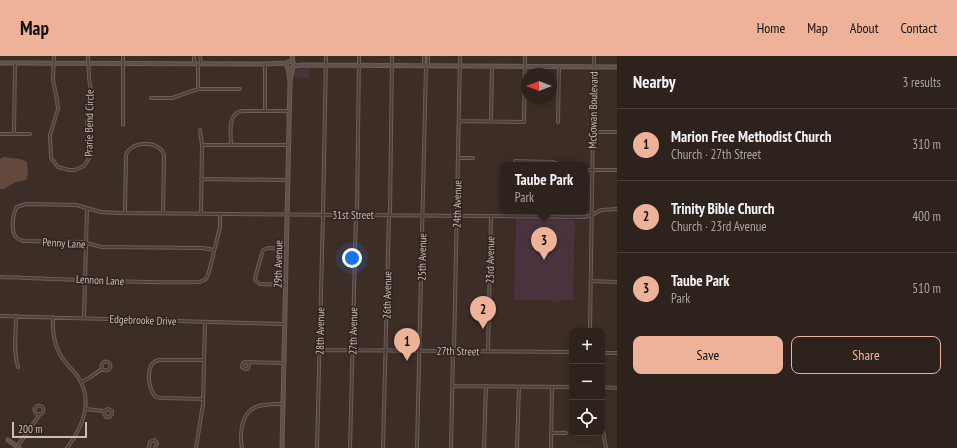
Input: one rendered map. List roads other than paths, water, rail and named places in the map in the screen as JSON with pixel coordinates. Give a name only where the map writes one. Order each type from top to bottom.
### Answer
[{"type":"street","name":"Prarie Bend Circle","points":[[54,56],[53,80],[58,100],[58,109],[50,136],[51,158],[58,167],[69,170],[75,170],[84,166],[90,157],[87,122],[92,98],[88,78],[88,56]]},
{"type":"street","points":[[123,56],[123,125]]},
{"type":"street","points":[[194,56],[198,64]]},
{"type":"street","points":[[198,89],[198,64],[200,56]]},
{"type":"street","name":"29th Avenue","points":[[282,448],[289,180],[290,81],[288,62],[291,56]]},
{"type":"street","name":"29th Avenue","points":[[290,81],[293,65],[291,56]]},
{"type":"street","name":"28th Avenue","points":[[317,448],[326,56]]},
{"type":"street","name":"27th Avenue","points":[[350,448],[359,56]]},
{"type":"street","name":"26th Avenue","points":[[384,448],[390,215],[392,56]]},
{"type":"street","points":[[424,56],[426,65]]},
{"type":"street","points":[[426,65],[428,56]]},
{"type":"street","name":"24th Avenue","points":[[451,448],[460,56]]},
{"type":"street","points":[[459,121],[524,122],[525,56]]},
{"type":"street","name":"McGowan Boulevard","points":[[590,328],[594,56]]},
{"type":"street","points":[[0,63],[278,64],[288,62],[293,65]]},
{"type":"street","points":[[14,134],[16,63]]},
{"type":"street","points":[[265,64],[265,111]]},
{"type":"street","points":[[278,64],[279,66],[288,67],[293,65],[617,67]]},
{"type":"street","name":"25th Avenue","points":[[417,448],[426,65]]},
{"type":"street","points":[[491,121],[492,66]]},
{"type":"street","points":[[558,122],[559,66]]},
{"type":"street","points":[[151,98],[172,98],[198,89],[240,89]]},
{"type":"street","points":[[231,145],[231,121],[234,115],[242,111],[290,111]]},
{"type":"street","points":[[200,130],[202,145],[201,214]]},
{"type":"street","points":[[593,132],[617,132]]},
{"type":"street","points":[[0,134],[30,134]]},
{"type":"street","points":[[125,213],[126,155],[128,150],[136,144],[156,145],[163,151],[163,213]]},
{"type":"street","points":[[202,145],[289,145]]},
{"type":"street","points":[[458,158],[473,158]]},
{"type":"street","points":[[515,161],[556,162]]},
{"type":"street","points":[[588,170],[617,170]]},
{"type":"street","points":[[201,179],[289,180]]},
{"type":"street","name":"Penny Lane","points":[[87,208],[76,205],[26,204],[17,207],[14,214],[13,230],[15,236],[23,241],[86,243],[102,247],[203,248],[214,250]]},
{"type":"street","points":[[84,318],[87,208]]},
{"type":"street","name":"31st Street","points":[[87,208],[101,212],[125,213],[457,216],[584,216],[592,215],[601,210],[617,209]]},
{"type":"street","points":[[214,250],[220,227],[220,214]]},
{"type":"street","name":"23rd Avenue","points":[[488,352],[491,216]]},
{"type":"street","points":[[286,285],[260,284],[255,278],[262,250],[268,248],[287,249]]},
{"type":"street","name":"Lennon Lane","points":[[0,277],[85,279],[103,282],[200,282],[208,276],[214,250]]},
{"type":"street","points":[[591,281],[617,282]]},
{"type":"street","name":"Edgebrooke Drive","points":[[0,316],[286,324]]},
{"type":"street","points":[[16,316],[15,351],[18,367]]},
{"type":"street","points":[[53,317],[53,331],[57,348],[63,359],[75,372],[81,382],[85,396],[85,408],[79,429],[68,448]]},
{"type":"street","points":[[196,448],[204,399],[204,322]]},
{"type":"street","name":"27th Street","points":[[319,350],[569,352]]},
{"type":"street","points":[[605,352],[617,353]]},
{"type":"street","points":[[204,360],[159,360],[151,366],[150,375],[150,389],[152,394],[156,397],[204,399]]},
{"type":"street","points":[[81,382],[102,369],[109,369],[109,362],[103,362],[102,369]]},
{"type":"street","points":[[250,362],[284,363]]},
{"type":"street","points":[[452,386],[569,387]]},
{"type":"street","points":[[484,448],[486,386]]},
{"type":"street","points":[[517,448],[519,387]]},
{"type":"street","points":[[551,448],[552,387]]},
{"type":"street","points":[[605,387],[617,388]]},
{"type":"street","points":[[242,448],[241,436],[244,418],[248,411],[260,406],[283,404]]},
{"type":"street","points":[[8,440],[18,447],[42,412],[43,408],[39,405],[35,408],[35,412],[40,414]]},
{"type":"street","points":[[85,408],[104,412],[108,409],[112,411],[112,414],[109,417],[106,417],[104,412]]},
{"type":"street","points":[[551,433],[566,433]]},
{"type":"street","points":[[604,436],[606,448]]},
{"type":"street","points":[[149,448],[150,442],[153,440],[158,443],[155,448]]},
{"type":"place","name":"Taube Park","points":[[544,260]]},
{"type":"place","name":"Trinity Bible Church","points":[[483,329]]},
{"type":"place","name":"Marion Free Methodist Church","points":[[407,361]]}]
